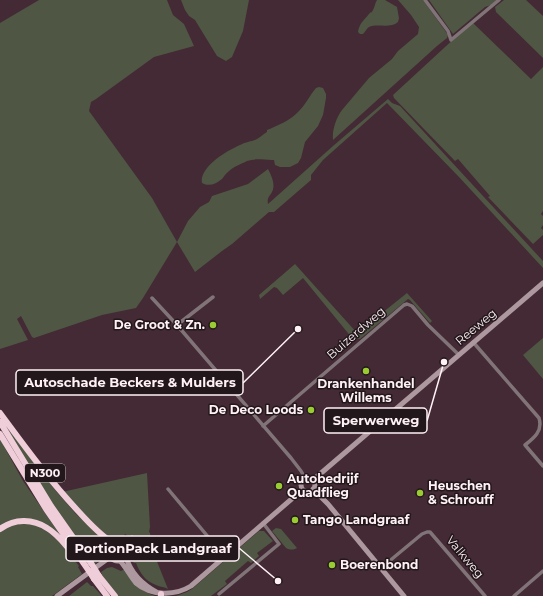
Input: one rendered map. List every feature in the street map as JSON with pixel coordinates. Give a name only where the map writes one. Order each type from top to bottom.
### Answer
[{"type":"highway","name":"N300","points":[[0,413],[55,485],[104,537],[113,543]]},
{"type":"highway","name":"N300","points":[[0,422],[88,565]]},
{"type":"highway","name":"N300","points":[[0,434],[46,509],[97,577],[114,596]]},
{"type":"highway","name":"N300","points":[[0,529],[19,521],[28,521],[39,524],[51,531],[88,565]]},
{"type":"highway","name":"N300","points":[[97,577],[107,596]]},
{"type":"street","points":[[425,0],[448,31],[451,40],[499,0]]},
{"type":"street","name":"Reeweg","points":[[313,480],[543,283]]},
{"type":"street","points":[[177,325],[213,297]]},
{"type":"street","points":[[152,298],[263,426],[301,471],[305,478]]},
{"type":"street","name":"Buizerdweg","points":[[263,426],[404,305],[407,304],[412,306],[428,325],[459,355]]},
{"type":"street","points":[[474,342],[539,418],[541,422],[540,431],[525,445],[543,466]]},
{"type":"street","points":[[302,490],[309,492],[313,489],[315,483],[310,478],[305,478]]},
{"type":"street","points":[[302,490],[300,486],[301,481],[305,478]]},
{"type":"street","points":[[168,489],[225,557]]},
{"type":"street","points":[[313,489],[328,504],[403,596]]},
{"type":"street","points":[[161,595],[149,588],[138,578],[128,563],[126,557],[128,552],[126,545],[120,541],[110,545],[108,550],[110,556],[115,560],[120,561],[124,565],[140,587],[153,594],[161,595],[172,594],[185,590],[302,490]]},
{"type":"street","points":[[219,594],[279,544],[263,524]]},
{"type":"street","name":"Valkweg","points":[[381,568],[422,534],[429,532],[432,533],[485,596]]},
{"type":"street","points":[[126,545],[132,538]]},
{"type":"street","points":[[56,596],[110,556]]},
{"type":"street","points":[[120,561],[126,557]]},
{"type":"street","points":[[514,596],[543,571]]},
{"type":"green space","points":[[39,0],[167,0],[173,15],[184,24],[194,46],[154,57],[91,102],[89,111],[152,198],[177,242],[136,308],[102,315],[34,338],[32,337],[21,316],[17,319],[28,340],[0,349],[0,23]]},
{"type":"green space","points":[[181,0],[249,0],[243,31],[232,57],[226,61],[217,56],[195,20],[189,16],[185,10]]},
{"type":"green space","points":[[377,0],[385,0],[397,7],[399,18],[398,22],[391,25],[372,26],[363,34],[360,34],[358,32],[359,27],[374,9]]},
{"type":"green space","points":[[398,0],[423,0],[448,35],[447,38],[333,140],[335,124],[342,110],[369,78],[392,59],[398,51],[418,34],[419,27]]},
{"type":"green space","points":[[429,0],[497,0],[491,5],[485,7],[453,34]]},
{"type":"green space","points":[[504,0],[526,0],[543,16],[543,58],[496,12],[495,7]]},
{"type":"green space","points":[[473,23],[531,79],[543,67],[543,211],[541,214],[543,216],[543,225],[541,228],[543,230],[543,235],[533,244],[488,197],[490,196],[458,159],[455,161],[394,98],[393,95]]},
{"type":"green space","points":[[316,88],[323,88],[326,94],[323,115],[318,126],[305,142],[301,158],[298,163],[290,167],[280,167],[275,165],[274,160],[250,160],[232,169],[215,184],[207,185],[202,183],[204,172],[213,162],[229,150],[246,142],[256,140],[267,132],[267,130],[292,117]]},
{"type":"green space","points":[[388,99],[392,103],[400,106],[543,261],[543,268],[459,177],[387,103],[323,160],[311,175],[311,180],[274,212],[269,212],[232,244],[195,272],[177,242],[188,221],[200,207],[209,202],[212,196],[248,184],[268,169],[273,180],[273,189],[268,199],[268,204]]},
{"type":"green space","points":[[295,264],[357,333],[407,293],[432,321],[430,323],[408,299],[360,339],[352,338],[303,278],[283,295],[277,288],[274,287],[260,299],[259,295]]},
{"type":"green space","points":[[543,338],[543,379],[523,355]]},
{"type":"green space","points":[[0,418],[56,491],[76,514],[109,544],[105,556],[95,564],[60,516]]},
{"type":"green space","points":[[0,439],[23,481],[63,539],[34,521],[0,527]]},
{"type":"green space","points":[[147,473],[149,532],[152,549],[168,589],[158,586],[146,579],[136,563],[129,561],[129,546],[131,542],[125,540],[128,536],[125,534],[117,540],[110,538],[95,527],[62,492]]},
{"type":"green space","points":[[28,523],[47,529],[64,546],[79,566],[78,567],[82,574],[52,596],[0,596],[0,531],[12,525]]},
{"type":"green space","points":[[276,528],[281,529],[297,548],[292,550],[286,548],[272,531]]},
{"type":"green space","points":[[259,531],[264,531],[273,541],[257,553],[259,556],[251,563],[248,561],[225,581],[227,584],[211,596],[176,596],[192,589]]},
{"type":"green space","points":[[112,567],[121,571],[125,569],[137,586],[155,596],[117,596],[101,572]]},
{"type":"green space","points":[[87,582],[102,596],[69,596]]},
{"type":"place","name":"De Groot & Zn.","points":[[213,325]]},
{"type":"place","name":"Autoschade Beckers & Mulders","points":[[298,329]]},
{"type":"place","name":"Sperwerweg","points":[[444,362]]},
{"type":"place","name":"Drankenhandel Willems","points":[[366,371]]},
{"type":"place","name":"De Deco Loods","points":[[311,410]]},
{"type":"place","name":"Autobedrijf Quadflieg","points":[[279,486]]},
{"type":"place","name":"Heuschen & Schrouff","points":[[420,493]]},
{"type":"place","name":"Tango Landgraaf","points":[[295,520]]},
{"type":"place","name":"Boerenbond","points":[[332,565]]},
{"type":"place","name":"PortionPack Landgraaf","points":[[278,581]]}]
